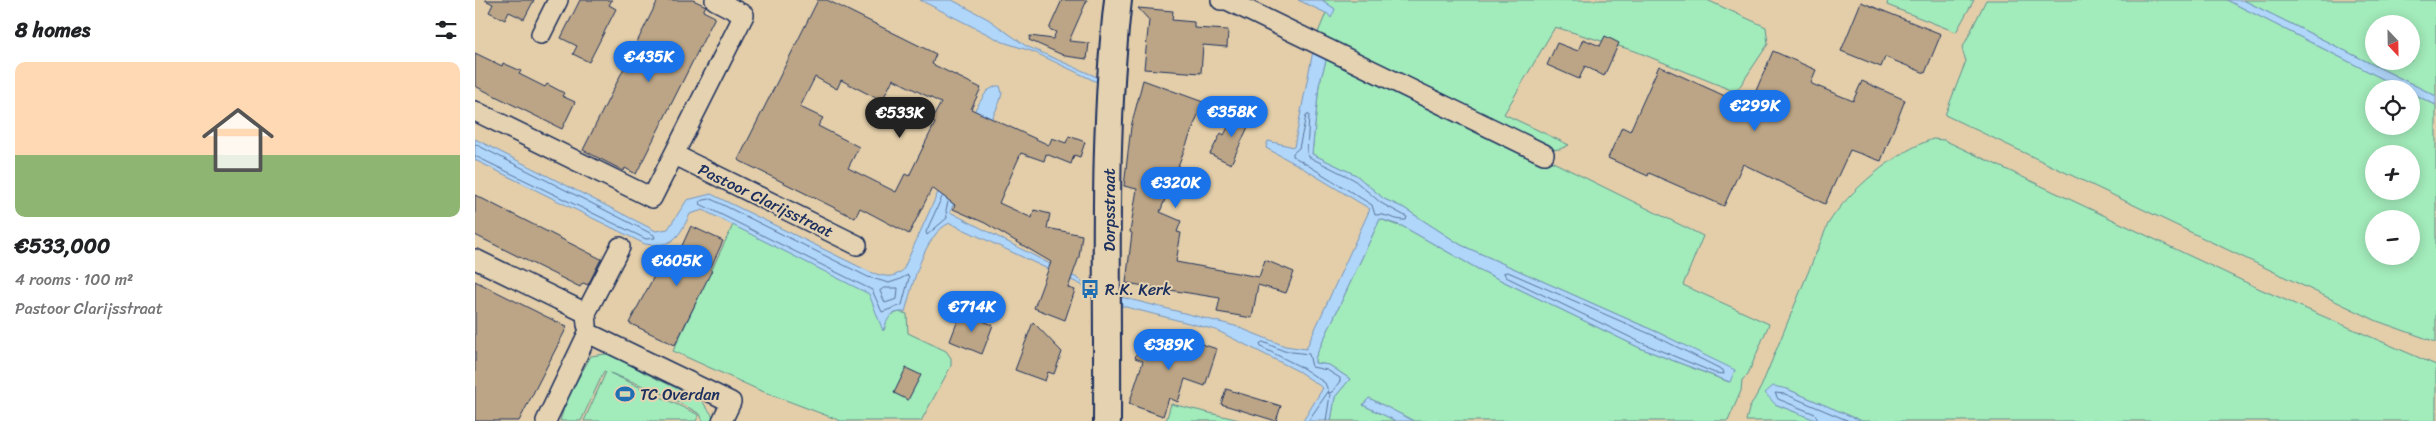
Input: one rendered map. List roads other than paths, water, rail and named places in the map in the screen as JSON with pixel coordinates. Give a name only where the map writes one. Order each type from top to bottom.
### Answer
[{"type":"street","points":[[541,34],[558,0]]},
{"type":"street","points":[[475,111],[652,198],[744,14],[715,0]]},
{"type":"street","name":"Dorpsstraat","points":[[1107,421],[1109,124],[1113,41],[1118,0]]},
{"type":"street","points":[[1221,0],[1227,0],[1544,154]]},
{"type":"street","name":"Pastoor Clarijsstraat","points":[[675,155],[857,245]]},
{"type":"street","points":[[546,421],[588,333],[586,313],[620,247]]},
{"type":"street","points":[[475,259],[586,313]]},
{"type":"street","points":[[588,333],[731,402],[722,421]]},
{"type":"water","points":[[920,0],[952,0],[988,19],[1026,46],[1097,77],[1097,82],[1034,52],[1003,42]]},
{"type":"water","points":[[1298,0],[1322,0],[1335,9],[1331,18],[1328,14]]},
{"type":"water","points":[[2227,0],[2243,0],[2365,61],[2365,70]]},
{"type":"water","points":[[1313,51],[1327,57],[1319,85],[1312,154],[1356,175],[1384,199],[1404,208],[1461,245],[1659,333],[1735,370],[1730,382],[1640,348],[1478,269],[1402,226],[1380,219],[1315,358],[1315,363],[1329,365],[1350,379],[1335,397],[1331,421],[1303,421],[1323,388],[1298,371],[1216,330],[1122,306],[1121,297],[1235,326],[1285,346],[1306,349],[1370,209],[1266,148],[1268,141],[1294,147]]},
{"type":"water","points":[[2365,70],[2384,70],[2404,80],[2385,80]]},
{"type":"water","points":[[1000,86],[1002,93],[1000,101],[950,212],[1077,278],[1085,283],[1084,286],[950,223],[941,229],[926,249],[915,275],[905,312],[890,316],[883,331],[869,294],[703,210],[690,214],[678,235],[669,242],[655,245],[645,244],[475,160],[475,139],[656,231],[668,229],[687,200],[711,194],[870,272],[891,276],[903,270],[976,108],[987,91]]},
{"type":"water","points":[[2420,88],[2436,96],[2436,105],[2420,97]]},
{"type":"water","points":[[1773,386],[1787,389],[1862,421],[1818,421],[1775,404],[1765,393]]},
{"type":"water","points":[[1369,398],[1414,421],[1396,421],[1363,405]]},
{"type":"place","name":"R.K. Kerk","points":[[1090,289]]},
{"type":"place","name":"TC Overdan","points":[[625,394]]}]
